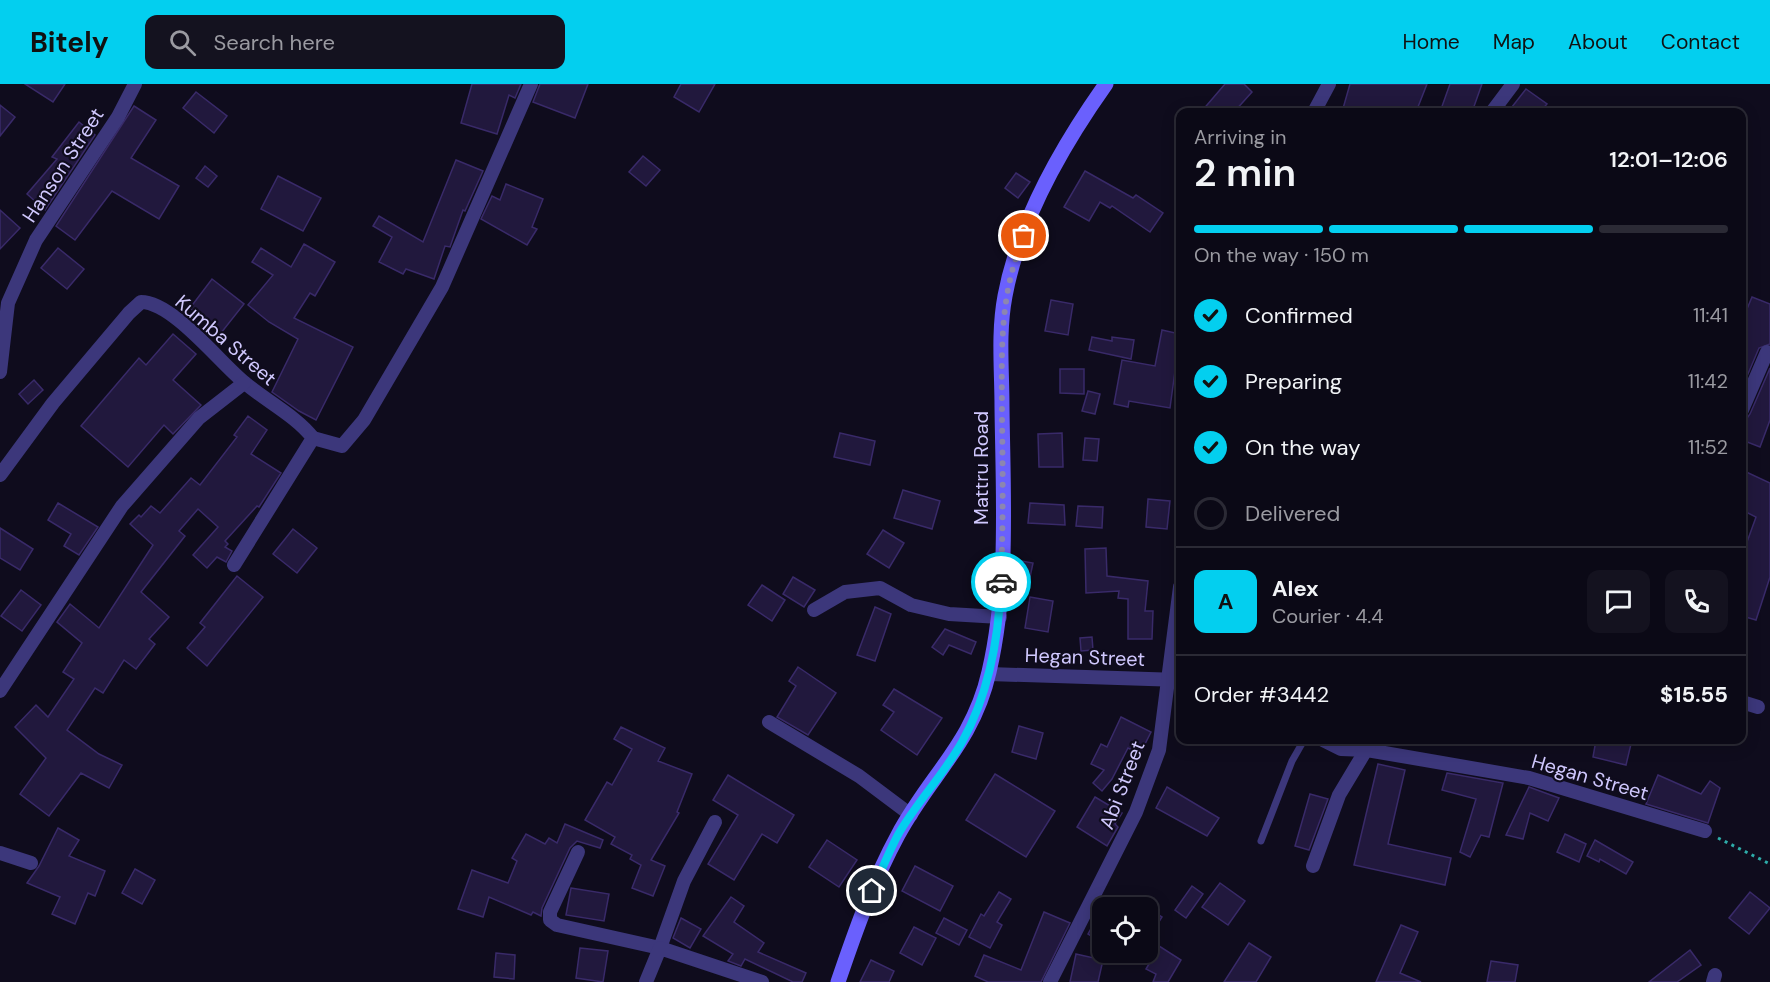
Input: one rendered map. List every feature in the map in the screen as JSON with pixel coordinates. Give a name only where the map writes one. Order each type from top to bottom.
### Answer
[{"type":"main road","name":"Mattru Road","points":[[838,982],[879,876],[898,834],[961,743],[989,674],[1000,617],[1003,477],[1000,344],[1005,297],[1017,252],[1038,202],[1057,164],[1106,84]]},
{"type":"street","name":"Hanson Street","points":[[0,372],[4,300],[36,240],[112,126],[135,84]]},
{"type":"street","points":[[234,565],[313,438],[342,446],[364,420],[442,286],[531,84]]},
{"type":"street","points":[[1316,108],[1329,84]]},
{"type":"street","points":[[1495,108],[1513,84]]},
{"type":"street","name":"Kumba Street","points":[[0,475],[53,403],[141,302],[151,302],[183,324],[244,383],[313,438]]},
{"type":"street","points":[[1746,401],[1767,352]]},
{"type":"street","points":[[0,691],[122,506],[199,418],[244,383]]},
{"type":"street","points":[[814,610],[844,591],[880,588],[911,605],[949,614],[1000,617]]},
{"type":"street","name":"Abi Street","points":[[1050,982],[1136,812],[1159,750],[1174,679],[1176,648]]},
{"type":"street","name":"Hegan Street","points":[[989,674],[1103,680],[1174,679]]},
{"type":"street","points":[[1746,703],[1758,706]]},
{"type":"street","points":[[769,722],[859,777],[911,815]]},
{"type":"street","name":"Hegan Street","points":[[1331,744],[1341,749],[1369,745],[1529,778],[1705,831]]},
{"type":"street","points":[[1313,866],[1339,795],[1350,773],[1369,745]]},
{"type":"street","points":[[646,982],[684,881],[715,822]]},
{"type":"street","points":[[578,852],[550,912],[550,921],[557,925],[660,948],[762,982]]},
{"type":"street","points":[[0,853],[31,863]]},
{"type":"lane","points":[[1261,842],[1292,761],[1302,744]]},
{"type":"path","points":[[1705,831],[1770,864]]},
{"type":"building","points":[[25,84],[65,84],[53,102]]},
{"type":"building","points":[[472,84],[521,84],[515,98],[509,95],[497,134],[461,123]]},
{"type":"building","points":[[540,84],[588,84],[575,118],[533,102]]},
{"type":"building","points":[[681,84],[715,84],[699,112],[674,97]]},
{"type":"building","points":[[1225,84],[1244,84],[1252,92],[1238,108],[1204,108]]},
{"type":"building","points":[[1350,84],[1427,84],[1418,108],[1343,108]]},
{"type":"building","points":[[1450,84],[1482,84],[1473,108],[1441,108]]},
{"type":"building","points":[[1526,89],[1547,104],[1544,108],[1511,108]]},
{"type":"building","points":[[196,92],[227,116],[214,133],[183,108]]},
{"type":"building","points":[[0,105],[15,117],[0,136]]},
{"type":"building","points":[[134,106],[156,120],[131,158],[179,186],[159,219],[112,191],[75,240],[56,226]]},
{"type":"building","points":[[79,122],[95,135],[45,210],[27,194],[57,159],[52,157]]},
{"type":"building","points":[[643,156],[660,170],[646,186],[629,172]]},
{"type":"building","points":[[456,160],[483,171],[465,211],[463,210],[450,247],[445,246],[434,279],[406,269],[403,274],[379,262],[392,237],[373,226],[379,216],[423,242]]},
{"type":"building","points":[[205,166],[217,176],[208,187],[196,178]]},
{"type":"building","points":[[1085,171],[1133,198],[1136,195],[1163,213],[1150,232],[1112,206],[1110,208],[1100,202],[1089,221],[1064,207]]},
{"type":"building","points":[[1016,173],[1030,182],[1018,198],[1005,188]]},
{"type":"building","points":[[278,176],[321,198],[303,231],[261,209]]},
{"type":"building","points":[[506,184],[543,199],[532,227],[537,229],[527,245],[481,219],[492,196],[500,200]]},
{"type":"building","points":[[0,210],[20,228],[0,249]]},
{"type":"building","points":[[304,244],[335,262],[315,296],[310,293],[294,318],[353,347],[316,420],[272,392],[298,339],[269,322],[248,305],[273,275],[252,262],[261,248],[291,267]]},
{"type":"building","points":[[58,248],[84,269],[67,289],[41,268]]},
{"type":"building","points":[[212,279],[244,304],[221,333],[190,308]]},
{"type":"building","points":[[1752,297],[1770,304],[1770,344],[1759,348],[1746,379],[1746,311]]},
{"type":"building","points":[[1051,300],[1073,304],[1068,335],[1045,331]]},
{"type":"building","points":[[1162,330],[1176,333],[1176,364],[1170,408],[1129,401],[1128,407],[1114,404],[1122,360],[1155,366]]},
{"type":"building","points":[[173,334],[196,354],[173,380],[201,405],[173,434],[164,425],[128,467],[81,426],[139,358],[146,365]]},
{"type":"building","points":[[1092,337],[1112,341],[1112,337],[1134,340],[1131,359],[1089,350]]},
{"type":"building","points":[[1770,368],[1770,420],[1760,447],[1746,442],[1746,420]]},
{"type":"building","points":[[1060,369],[1084,369],[1084,394],[1060,393]]},
{"type":"building","points":[[34,380],[43,390],[28,404],[19,394]]},
{"type":"building","points":[[1088,391],[1100,394],[1095,414],[1082,411]]},
{"type":"building","points":[[248,416],[267,430],[251,454],[281,473],[259,507],[257,506],[225,541],[228,544],[225,547],[232,551],[226,562],[217,557],[207,568],[193,555],[218,527],[198,509],[179,531],[185,536],[141,592],[169,617],[149,639],[155,644],[136,669],[124,660],[103,693],[95,688],[67,730],[99,754],[122,765],[109,788],[81,773],[49,816],[20,794],[46,758],[15,727],[36,705],[48,717],[74,679],[63,672],[82,643],[57,622],[70,604],[99,628],[153,545],[130,524],[139,515],[141,517],[151,506],[160,513],[191,478],[200,485],[237,437],[234,435]]},
{"type":"building","points":[[840,433],[875,441],[870,465],[834,457]]},
{"type":"building","points":[[1062,433],[1063,467],[1039,467],[1038,434]]},
{"type":"building","points":[[1085,438],[1099,439],[1097,461],[1083,460]]},
{"type":"building","points":[[1746,472],[1770,483],[1770,577],[1756,620],[1746,617],[1746,542],[1756,517],[1746,512]]},
{"type":"building","points":[[903,490],[940,501],[932,529],[894,518]]},
{"type":"building","points":[[1148,499],[1170,501],[1167,529],[1146,527]]},
{"type":"building","points":[[58,503],[98,527],[79,555],[64,546],[71,534],[48,520]]},
{"type":"building","points":[[1030,503],[1064,505],[1065,525],[1028,523]]},
{"type":"building","points":[[1078,506],[1103,507],[1102,528],[1076,526]]},
{"type":"building","points":[[0,528],[33,549],[20,570],[0,558]]},
{"type":"building","points":[[293,529],[317,548],[297,573],[273,554]]},
{"type":"building","points":[[883,530],[904,543],[889,568],[867,554]]},
{"type":"building","points":[[1106,548],[1107,576],[1148,581],[1145,611],[1153,611],[1152,639],[1128,639],[1128,599],[1118,598],[1119,591],[1086,593],[1085,549]]},
{"type":"building","points":[[1016,560],[1033,563],[1029,582],[1013,579]]},
{"type":"building","points":[[237,576],[263,597],[207,666],[187,648],[205,627],[200,623]]},
{"type":"building","points":[[793,577],[815,590],[804,607],[783,594]]},
{"type":"building","points":[[762,585],[785,600],[772,621],[748,605]]},
{"type":"building","points":[[21,590],[41,605],[22,631],[1,616]]},
{"type":"building","points":[[1030,597],[1053,601],[1048,632],[1025,628]]},
{"type":"building","points":[[875,607],[891,614],[875,661],[857,655]]},
{"type":"building","points":[[945,629],[976,642],[971,654],[949,645],[943,655],[932,647]]},
{"type":"building","points":[[1092,637],[1093,650],[1081,651],[1080,638]]},
{"type":"building","points":[[798,667],[836,693],[808,735],[777,717],[796,686],[789,681]]},
{"type":"building","points":[[894,689],[942,718],[917,755],[881,730],[894,712],[883,705]]},
{"type":"building","points":[[1121,717],[1151,732],[1140,754],[1128,748],[1112,779],[1102,791],[1093,783],[1104,770],[1091,764],[1101,744],[1107,747]]},
{"type":"building","points":[[1019,726],[1043,733],[1036,759],[1012,752]]},
{"type":"building","points":[[621,727],[665,748],[658,761],[692,774],[677,812],[679,813],[651,860],[665,866],[653,896],[632,888],[641,865],[630,859],[632,855],[611,844],[615,837],[585,820],[607,782],[612,785],[632,749],[614,739]]},
{"type":"building","points":[[1595,744],[1631,744],[1626,765],[1593,757]]},
{"type":"building","points":[[1378,764],[1405,770],[1388,844],[1451,858],[1445,885],[1354,865]]},
{"type":"building","points":[[1447,773],[1503,783],[1489,837],[1481,835],[1470,857],[1460,852],[1476,799],[1442,790]]},
{"type":"building","points":[[995,774],[1055,811],[1026,857],[966,820]]},
{"type":"building","points":[[728,775],[794,815],[777,843],[762,834],[734,880],[708,864],[738,815],[713,800]]},
{"type":"building","points":[[1658,775],[1701,794],[1710,781],[1720,788],[1708,823],[1646,804]]},
{"type":"building","points":[[1167,787],[1219,818],[1207,836],[1156,808]]},
{"type":"building","points":[[1529,787],[1559,798],[1548,821],[1530,813],[1523,839],[1506,835]]},
{"type":"building","points":[[1310,794],[1328,799],[1309,850],[1295,846]]},
{"type":"building","points":[[1095,797],[1122,813],[1115,824],[1118,827],[1107,846],[1077,827]]},
{"type":"building","points":[[565,824],[603,840],[600,848],[577,841],[570,848],[542,908],[541,916],[533,912],[531,915],[489,897],[483,917],[458,909],[472,870],[508,883],[517,861],[512,858],[526,834],[545,844],[549,838],[557,843]]},
{"type":"building","points":[[58,828],[79,840],[69,856],[105,871],[95,896],[88,893],[75,924],[52,914],[60,897],[27,883],[39,866]]},
{"type":"building","points":[[1565,834],[1586,844],[1579,862],[1557,852]]},
{"type":"building","points":[[827,840],[857,860],[839,887],[809,867]]},
{"type":"building","points":[[1595,840],[1633,862],[1626,874],[1600,859],[1599,862],[1587,856]]},
{"type":"building","points":[[915,866],[953,886],[940,911],[902,891]]},
{"type":"building","points":[[135,869],[155,880],[142,904],[122,893]]},
{"type":"building","points":[[1220,883],[1245,901],[1228,925],[1202,907]]},
{"type":"building","points":[[1192,886],[1203,894],[1186,918],[1175,910]]},
{"type":"building","points":[[571,888],[609,894],[604,921],[566,915]]},
{"type":"building","points":[[999,892],[1011,899],[997,922],[1002,925],[990,948],[969,937],[981,914],[984,916]]},
{"type":"building","points":[[1750,892],[1770,908],[1749,934],[1729,918]]},
{"type":"building","points":[[731,897],[744,906],[734,922],[764,943],[758,952],[806,973],[802,982],[793,982],[745,959],[741,966],[728,961],[733,954],[703,936]]},
{"type":"building","points":[[1044,912],[1070,923],[1041,982],[988,982],[975,976],[984,955],[1021,970]]},
{"type":"building","points":[[681,918],[701,929],[690,948],[673,938]]},
{"type":"building","points":[[944,918],[967,930],[959,945],[936,933]]},
{"type":"building","points":[[1401,925],[1418,932],[1400,973],[1421,982],[1376,982]]},
{"type":"building","points":[[914,927],[936,938],[922,965],[900,953]]},
{"type":"building","points":[[1249,943],[1271,957],[1256,982],[1224,982]]},
{"type":"building","points":[[1158,945],[1181,960],[1168,982],[1153,982],[1156,974],[1146,969],[1148,963],[1158,963]]},
{"type":"building","points":[[580,948],[608,951],[603,982],[576,978]]},
{"type":"building","points":[[1690,950],[1701,965],[1677,982],[1649,982]]},
{"type":"building","points":[[496,953],[515,955],[514,979],[494,977]]},
{"type":"building","points":[[1076,954],[1092,958],[1092,963],[1102,963],[1098,982],[1070,982]]},
{"type":"building","points":[[871,960],[894,971],[889,982],[860,982]]},
{"type":"building","points":[[1491,961],[1518,965],[1515,982],[1487,982]]},
{"type":"way so far","points":[[1001,582],[1003,477],[1000,344],[1005,297],[1017,252],[1024,236]]},
{"type":"route","points":[[872,891],[898,834],[942,773],[973,721],[989,674],[1000,617],[1001,582]]}]
